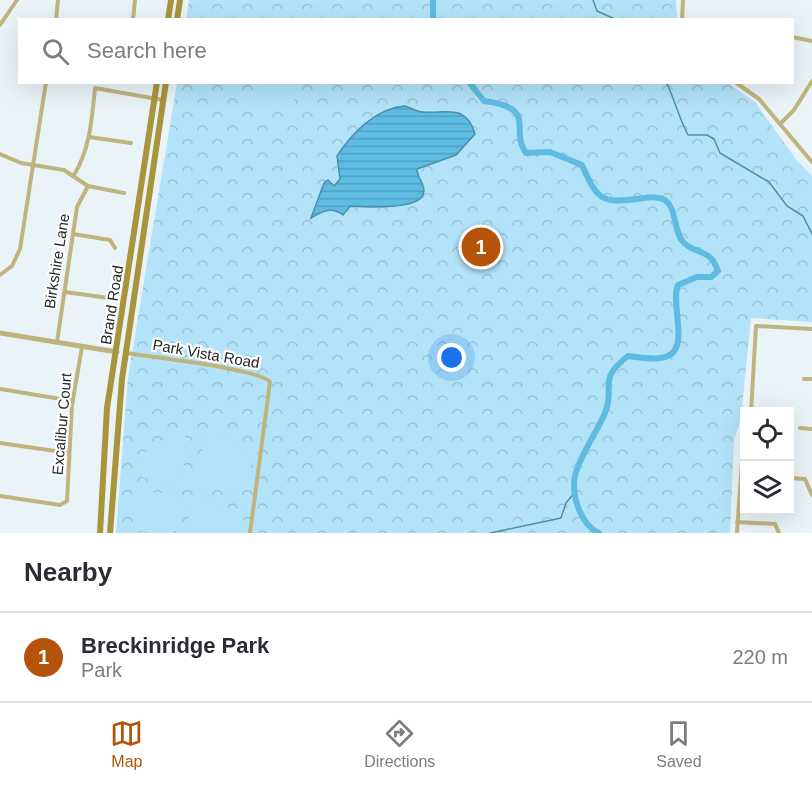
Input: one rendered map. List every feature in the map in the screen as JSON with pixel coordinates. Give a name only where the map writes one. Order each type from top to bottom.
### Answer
[{"type":"main road","points":[[168,18],[171,0]]},
{"type":"main road","points":[[177,18],[180,0]]},
{"type":"main road","name":"Brand Road","points":[[100,533],[104,447],[157,84]]},
{"type":"main road","name":"Brand Road","points":[[110,533],[115,447],[166,84]]},
{"type":"main road","points":[[117,352],[127,353]]},
{"type":"main road","points":[[104,447],[115,447]]},
{"type":"street","points":[[0,25],[17,0]]},
{"type":"street","points":[[57,18],[58,0]]},
{"type":"street","points":[[133,18],[135,0]]},
{"type":"street","points":[[682,18],[683,0]]},
{"type":"street","points":[[794,37],[812,41]]},
{"type":"street","points":[[780,124],[794,110],[812,81]]},
{"type":"street","points":[[0,275],[12,266],[18,257],[46,84]]},
{"type":"street","points":[[738,84],[759,99],[811,159]]},
{"type":"street","points":[[74,175],[82,162],[89,137],[95,88],[163,100]]},
{"type":"street","points":[[89,137],[131,143]]},
{"type":"street","points":[[0,154],[33,165],[64,170],[88,186],[124,194]]},
{"type":"street","name":"Birkshire Lane","points":[[57,342],[77,207],[88,186]]},
{"type":"street","points":[[73,234],[110,240],[115,248]]},
{"type":"street","points":[[64,292],[109,298]]},
{"type":"street","points":[[751,407],[756,326],[812,329]]},
{"type":"street","points":[[0,333],[117,352]]},
{"type":"street","name":"Excalibur Court","points":[[0,496],[65,503],[68,498],[73,401],[82,346]]},
{"type":"street","name":"Park Vista Road","points":[[127,353],[245,371],[267,377],[270,382],[250,533]]},
{"type":"street","points":[[804,379],[812,379]]},
{"type":"street","points":[[0,389],[73,401]]},
{"type":"street","points":[[800,428],[812,429]]},
{"type":"street","points":[[0,443],[69,453]]},
{"type":"street","points":[[794,478],[805,479],[812,495]]},
{"type":"street","points":[[737,533],[740,494]]},
{"type":"street","points":[[737,522],[775,524],[779,533]]},
{"type":"green space","points":[[189,0],[676,0],[677,18],[186,18]]},
{"type":"green space","points":[[177,84],[729,84],[756,103],[795,158],[812,176],[812,322],[751,318],[742,407],[740,407],[740,420],[734,440],[730,533],[116,533],[128,378]]},
{"type":"green space","points":[[258,84],[297,84],[292,110],[255,104]]},
{"type":"green space","points":[[217,435],[236,442],[248,454],[251,471],[246,490],[198,488],[193,482],[206,436]]},
{"type":"green space","points":[[172,437],[186,437],[183,480],[177,485],[134,475],[147,450]]},
{"type":"green space","points":[[132,491],[175,494],[180,501],[173,533],[143,532],[133,513]]},
{"type":"green space","points":[[196,499],[243,511],[244,533],[187,533],[190,503]]},
{"type":"water","points":[[405,106],[421,112],[461,114],[471,124],[475,134],[456,155],[417,169],[424,188],[419,200],[401,205],[350,206],[343,215],[327,210],[311,218],[324,183],[328,180],[334,186],[340,179],[337,156],[350,139],[366,123],[384,111]]},
{"type":"waterway","points":[[433,0],[433,18]]},
{"type":"waterway","points":[[593,0],[597,11],[613,18]]},
{"type":"waterway","points":[[471,84],[484,101],[501,104],[517,114],[520,136],[526,153],[550,152],[582,165],[593,187],[604,198],[619,200],[648,197],[668,202],[680,238],[689,247],[708,255],[718,271],[711,277],[697,277],[678,285],[676,294],[678,339],[676,348],[670,355],[652,359],[628,356],[612,372],[605,413],[580,461],[574,484],[576,501],[582,517],[599,533]]},
{"type":"waterway","points":[[667,84],[688,135],[707,135],[714,139],[720,153],[769,182],[787,206],[803,216],[812,234]]},
{"type":"waterway","points":[[490,533],[561,518],[566,503],[575,492]]},
{"type":"place","name":"Breckinridge Park","points":[[481,247]]}]
